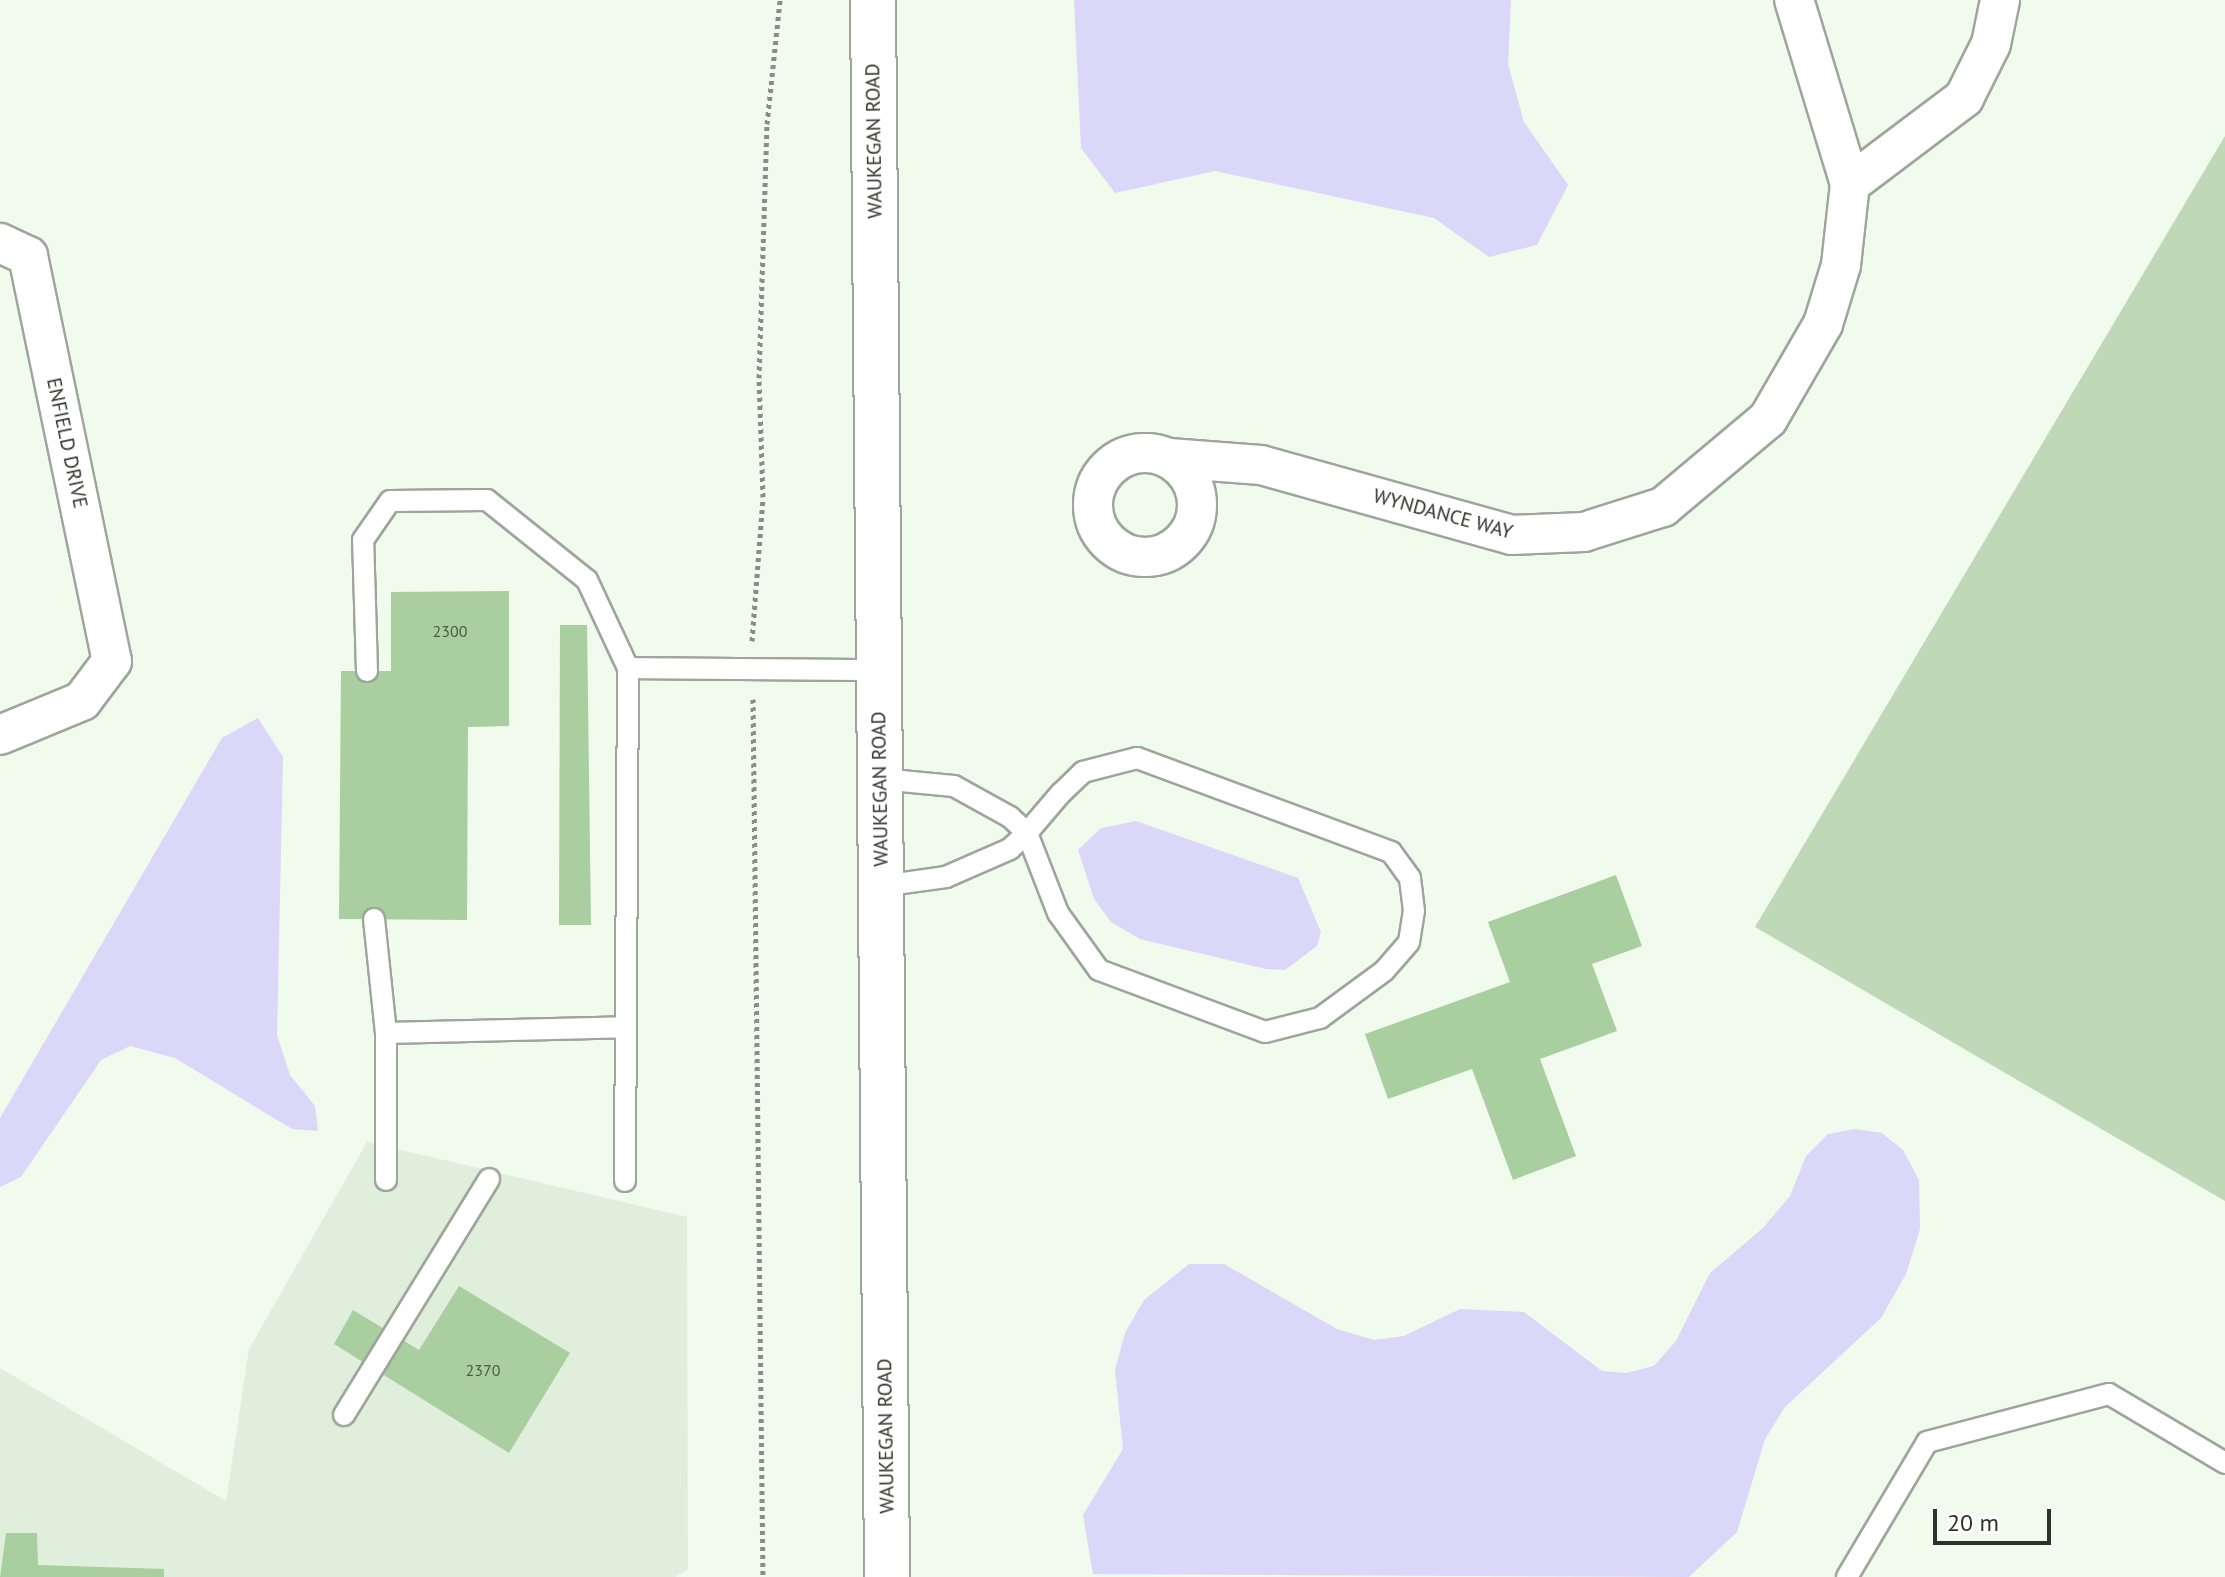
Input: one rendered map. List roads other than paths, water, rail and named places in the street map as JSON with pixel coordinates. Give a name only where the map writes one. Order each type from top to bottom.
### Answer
[{"type":"main road","name":"WAUKEGAN ROAD","points":[[873,0],[887,1577]]},
{"type":"street","name":"WYNDANCE WAY","points":[[1169,458],[1261,465],[1511,535],[1584,532],[1663,507],[1768,419],[1823,324],[1841,265],[1850,184],[1794,0]]},
{"type":"street","points":[[1850,184],[1964,98],[1991,44],[2000,0]]},
{"type":"street","name":"ENFIELD DRIVE","points":[[0,243],[28,256],[112,661],[82,701],[0,735]]},
{"type":"lane","points":[[367,671],[363,540],[390,501],[487,500],[587,580],[628,668],[625,1181]]},
{"type":"lane","points":[[628,668],[879,670]]},
{"type":"lane","points":[[880,779],[954,786],[1027,833],[1051,899],[1099,970],[1265,1032],[1320,1018],[1384,971],[1409,942],[1410,878],[1391,852],[1137,758],[1083,772],[1027,833],[1010,849],[946,877],[881,886]]},
{"type":"lane","points":[[374,919],[386,1033],[386,1180]]},
{"type":"lane","points":[[386,1033],[626,1027]]},
{"type":"lane","points":[[344,1415],[489,1179]]},
{"type":"lane","points":[[1847,1577],[1927,1442],[2109,1394],[2225,1463]]},
{"type":"water","points":[[1074,0],[1511,0],[1508,64],[1524,122],[1568,185],[1537,245],[1489,257],[1434,218],[1215,171],[1115,193],[1081,148]]},
{"type":"water","points":[[258,718],[283,757],[277,1035],[290,1075],[315,1106],[318,1131],[292,1129],[175,1058],[130,1046],[101,1060],[21,1177],[0,1187],[0,1118],[222,738]]},
{"type":"water","points":[[1136,821],[1298,878],[1321,932],[1317,946],[1285,970],[1266,969],[1140,939],[1111,922],[1094,899],[1078,850],[1101,828]]},
{"type":"water","points":[[1855,1129],[1882,1133],[1903,1150],[1919,1180],[1920,1229],[1906,1274],[1881,1318],[1785,1407],[1765,1439],[1737,1532],[1689,1577],[1093,1574],[1083,1515],[1123,1449],[1115,1370],[1125,1333],[1144,1300],[1189,1264],[1224,1264],[1337,1329],[1374,1340],[1404,1336],[1460,1309],[1524,1312],[1602,1371],[1626,1373],[1654,1366],[1676,1341],[1710,1273],[1763,1228],[1790,1196],[1806,1156],[1828,1134]]}]
